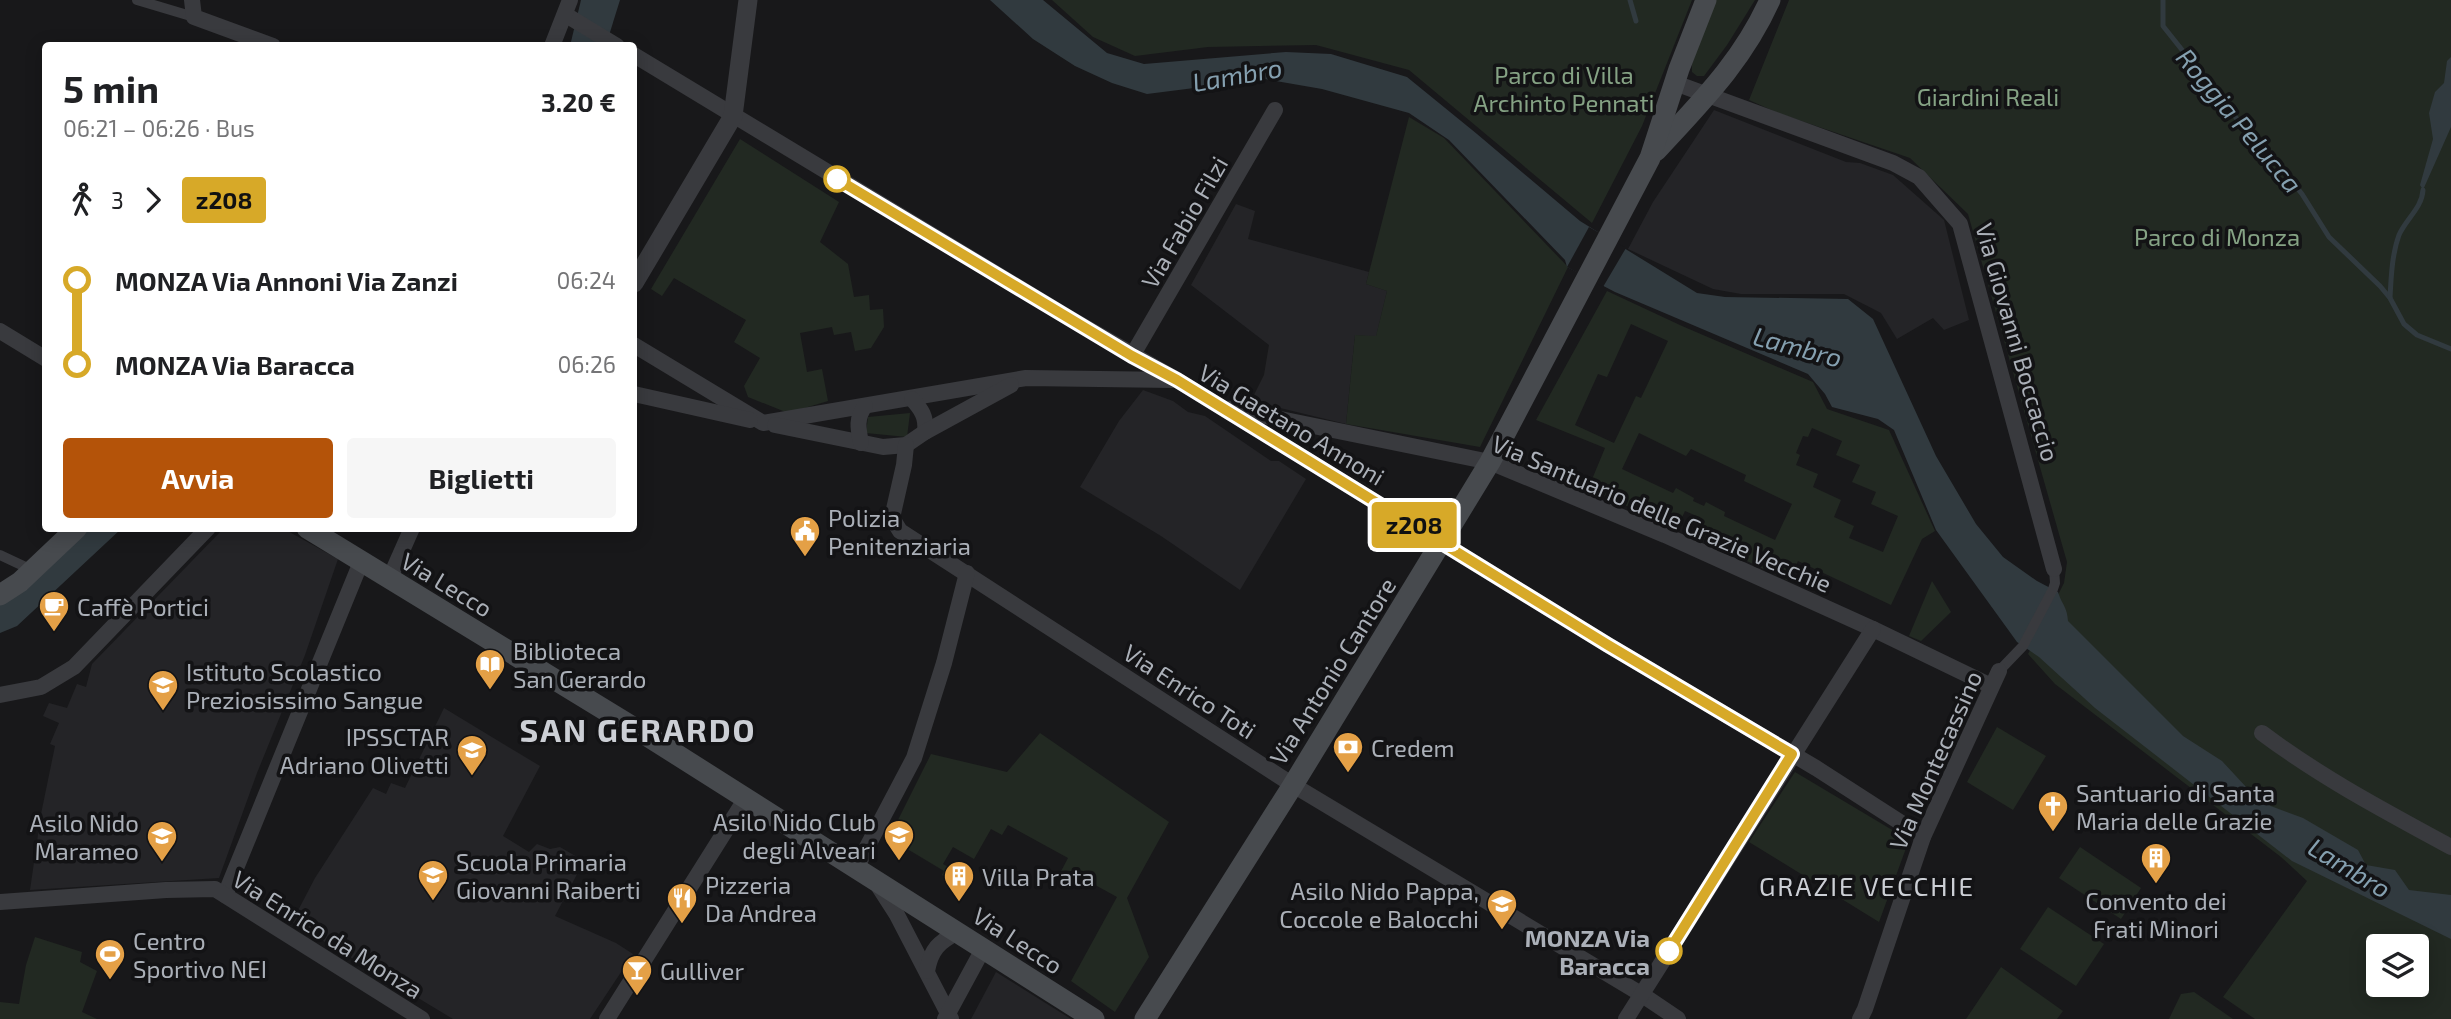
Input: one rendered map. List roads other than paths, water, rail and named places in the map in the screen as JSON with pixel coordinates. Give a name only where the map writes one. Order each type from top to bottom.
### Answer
[{"type":"main road","points":[[1650,158],[1706,0]]},
{"type":"main road","points":[[1650,158],[1709,95],[1739,57],[1770,0]]},
{"type":"main road","name":"Via Antonio Cantore","points":[[1145,1019],[1442,543],[1490,461],[1650,158]]},
{"type":"main road","points":[[0,595],[73,532]]},
{"type":"main road","name":"Via Lecco","points":[[313,532],[649,737],[1094,1019]]},
{"type":"street","points":[[137,0],[193,7],[265,42]]},
{"type":"street","points":[[637,278],[733,116],[748,0]]},
{"type":"street","points":[[554,42],[570,11],[611,42]]},
{"type":"street","name":"Via Gaetano Annoni","points":[[637,57],[1132,356],[1177,380],[1792,754],[1923,837]]},
{"type":"street","name":"Via Giovanni Boccaccio","points":[[1675,83],[1893,163],[1919,177],[1960,224],[2054,569],[2053,589]]},
{"type":"street","name":"Via Fabio Filzi","points":[[1132,356],[1275,110]]},
{"type":"street","points":[[0,331],[42,357]]},
{"type":"street","points":[[637,347],[763,423],[1026,377],[1177,380]]},
{"type":"street","points":[[637,395],[883,447],[906,444],[1026,377]]},
{"type":"street","points":[[912,399],[921,408],[926,421],[925,432]]},
{"type":"street","points":[[861,443],[859,415],[865,406]]},
{"type":"street","name":"Via Santuario delle Grazie Vecchie","points":[[1218,407],[1490,461],[1665,535],[1873,629],[1995,679]]},
{"type":"street","name":"Via Enrico Toti","points":[[906,444],[892,518],[900,531],[1293,785],[1641,994],[1678,1019]]},
{"type":"street","points":[[0,695],[41,687],[74,667],[204,532]]},
{"type":"street","points":[[389,580],[410,532]]},
{"type":"street","points":[[0,555],[32,570]]},
{"type":"street","points":[[225,895],[361,562]]},
{"type":"street","points":[[948,1017],[897,915],[865,873],[914,758],[944,663],[967,573]]},
{"type":"street","name":"Via Montecassino","points":[[1860,1019],[1866,1009],[1923,837],[1995,679],[2023,646],[2053,589]]},
{"type":"street","points":[[1626,1019],[1873,629]]},
{"type":"street","points":[[2262,733],[2298,760],[2368,803],[2451,847]]},
{"type":"street","points":[[607,1019],[746,798]]},
{"type":"street","name":"Via Enrico da Monza","points":[[0,902],[215,889],[422,1019]]},
{"type":"street","points":[[927,971],[932,951],[940,941],[958,932]]},
{"type":"street","points":[[948,1017],[983,949]]},
{"type":"water","points":[[581,0],[620,0],[607,42],[571,42]]},
{"type":"water","name":"Lambro","points":[[990,0],[1043,0],[1107,53],[1144,64],[1286,52],[1331,54],[1407,77],[1580,221],[1697,293],[1725,297],[1848,299],[1873,319],[1936,456],[1976,524],[2003,557],[2058,592],[2068,621],[2183,736],[2222,761],[2260,802],[2303,818],[2358,850],[2366,865],[2395,870],[2409,890],[2451,895],[2451,939],[2292,861],[2095,708],[2039,657],[2017,642],[1936,530],[1894,430],[1878,419],[1832,407],[1808,374],[1615,292],[1567,267],[1565,260],[1449,140],[1409,113],[1322,89],[1265,79],[1147,94],[1112,83],[1075,66],[1033,39]]},
{"type":"water","points":[[2451,57],[2451,127],[2423,190],[2420,185],[2433,139],[2429,113],[2435,92],[2444,83],[2447,61]]},
{"type":"water","points":[[85,532],[118,532],[17,626],[0,633],[0,605],[44,573]]},
{"type":"waterway","points":[[1630,0],[1636,21]]},
{"type":"waterway","name":"Roggia Pelucca","points":[[2163,0],[2163,26],[2257,144],[2277,163],[2302,194],[2329,237],[2380,286],[2404,324],[2417,335],[2451,349]]},
{"type":"waterway","points":[[2390,298],[2392,266],[2399,235],[2417,208],[2423,190]]},
{"type":"place","name":"Polizia Penitenziaria","points":[[805,558]]},
{"type":"place","name":"Caffè Portici","points":[[54,633]]},
{"type":"place","name":"Biblioteca San Gerardo","points":[[490,691]]},
{"type":"place","name":"Istituto Scolastico Preziosissimo Sangue","points":[[163,712]]},
{"type":"place","name":"Credem","points":[[1348,774]]},
{"type":"place","name":"IPSSCTAR Adriano Olivetti","points":[[472,777]]},
{"type":"place","name":"Santuario di Santa Maria delle Grazie","points":[[2053,833]]},
{"type":"place","name":"Asilo Nido Club degli Alveari","points":[[899,862]]},
{"type":"place","name":"Asilo Nido Marameo","points":[[162,863]]},
{"type":"place","name":"Convento dei Frati Minori","points":[[2156,885]]},
{"type":"place","name":"Scuola Primaria Giovanni Raiberti","points":[[433,902]]},
{"type":"place","name":"Villa Prata","points":[[959,903]]},
{"type":"place","name":"Pizzeria Da Andrea","points":[[682,925]]},
{"type":"place","name":"Asilo Nido Pappa, Coccole e Balocchi","points":[[1502,931]]},
{"type":"place","name":"MONZA Via Baracca","points":[[1669,951]]},
{"type":"place","name":"Centro Sportivo NEI","points":[[110,981]]},
{"type":"place","name":"Gulliver","points":[[637,997]]},
{"type":"district","name":"SAN GERARDO","points":[[638,729]]},
{"type":"district","name":"GRAZIE VECCHIE","points":[[1867,885]]},
{"type":"park label","name":"Parco di Villa Archinto Pennati","points":[[1564,88]]},
{"type":"park label","name":"Giardini Reali","points":[[1988,96]]},
{"type":"park label","name":"Parco di Monza","points":[[2217,236]]}]
